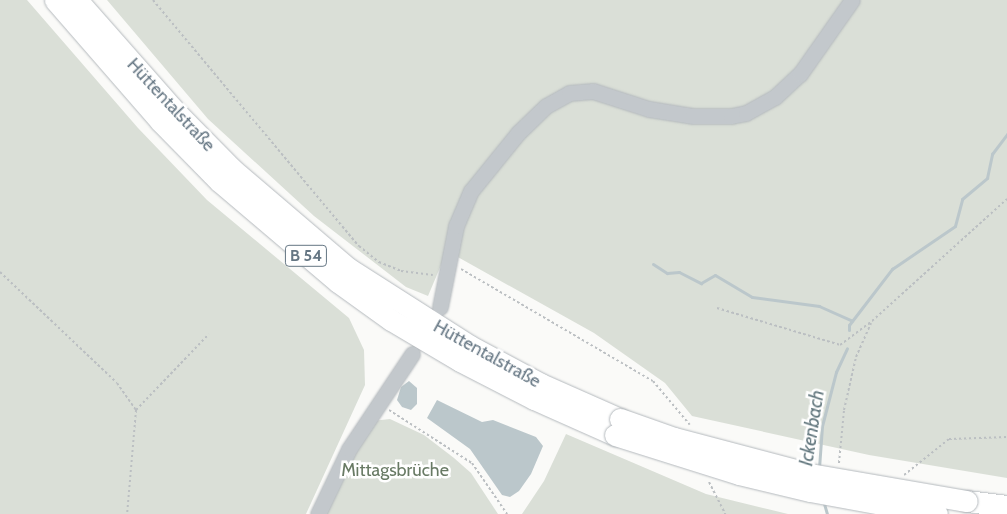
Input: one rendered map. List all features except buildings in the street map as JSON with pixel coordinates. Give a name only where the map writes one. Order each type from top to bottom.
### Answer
[{"type":"highway","name":"Hüttentalstraße","points":[[55,0],[160,121],[220,181],[331,276],[391,320],[460,361],[534,399],[618,427],[739,474],[810,492],[937,514]]},
{"type":"highway","name":"Hüttentalstraße","points":[[77,0],[173,109],[232,169],[341,263],[470,346],[618,427],[674,438],[793,470],[888,490],[1007,506]]},
{"type":"street","points":[[440,307],[449,270],[456,226],[471,191],[518,133],[546,106],[568,93],[586,91],[649,109],[693,116],[732,116],[746,112],[775,97],[800,74],[852,0]]},
{"type":"street","points":[[318,514],[349,449],[412,354]]},
{"type":"path","points":[[153,0],[359,246],[379,262],[401,271],[449,270],[653,381],[689,422],[692,431]]},
{"type":"path","points":[[717,308],[840,345],[872,321],[1007,199]]},
{"type":"path","points":[[0,272],[117,384],[136,410]]},
{"type":"path","points":[[838,466],[844,410],[854,366],[872,321]]},
{"type":"path","points":[[127,514],[136,410],[209,334]]},
{"type":"path","points":[[378,403],[472,463],[507,514]]},
{"type":"path","points":[[900,482],[908,470],[949,439],[1007,437]]},
{"type":"path","points":[[707,475],[725,514]]},
{"type":"green space","points":[[0,0],[27,0],[138,128],[207,200],[349,318],[364,350],[365,385],[306,514],[0,514]]},
{"type":"green space","points":[[107,0],[1007,0],[1007,478],[869,455],[692,416],[665,383],[594,333],[447,251],[428,296],[406,287],[314,216],[208,119]]},
{"type":"green space","name":"Mittagsbrüche","points":[[390,419],[424,435],[454,458],[471,473],[498,514],[324,514],[372,421]]},
{"type":"green space","points":[[566,434],[706,494],[788,514],[522,514],[544,481]]},
{"type":"shaded area","points":[[409,381],[417,388],[417,404],[411,410],[402,407],[397,400],[401,387]]},
{"type":"shaded area","points":[[437,400],[482,422],[493,420],[536,437],[543,446],[531,474],[519,491],[510,497],[502,495],[470,449],[427,418]]},
{"type":"waterway","name":"Ickenbach","points":[[849,330],[849,325],[892,269],[955,226],[962,199],[987,178],[992,154],[1007,134]]},
{"type":"waterway","points":[[653,264],[667,273],[679,272],[701,283],[715,275],[752,297],[819,306],[852,321]]},
{"type":"waterway","name":"Ickenbach","points":[[819,468],[822,426],[836,372],[847,348]]},
{"type":"waterway","name":"Ickenbach","points":[[823,500],[827,514]]}]
